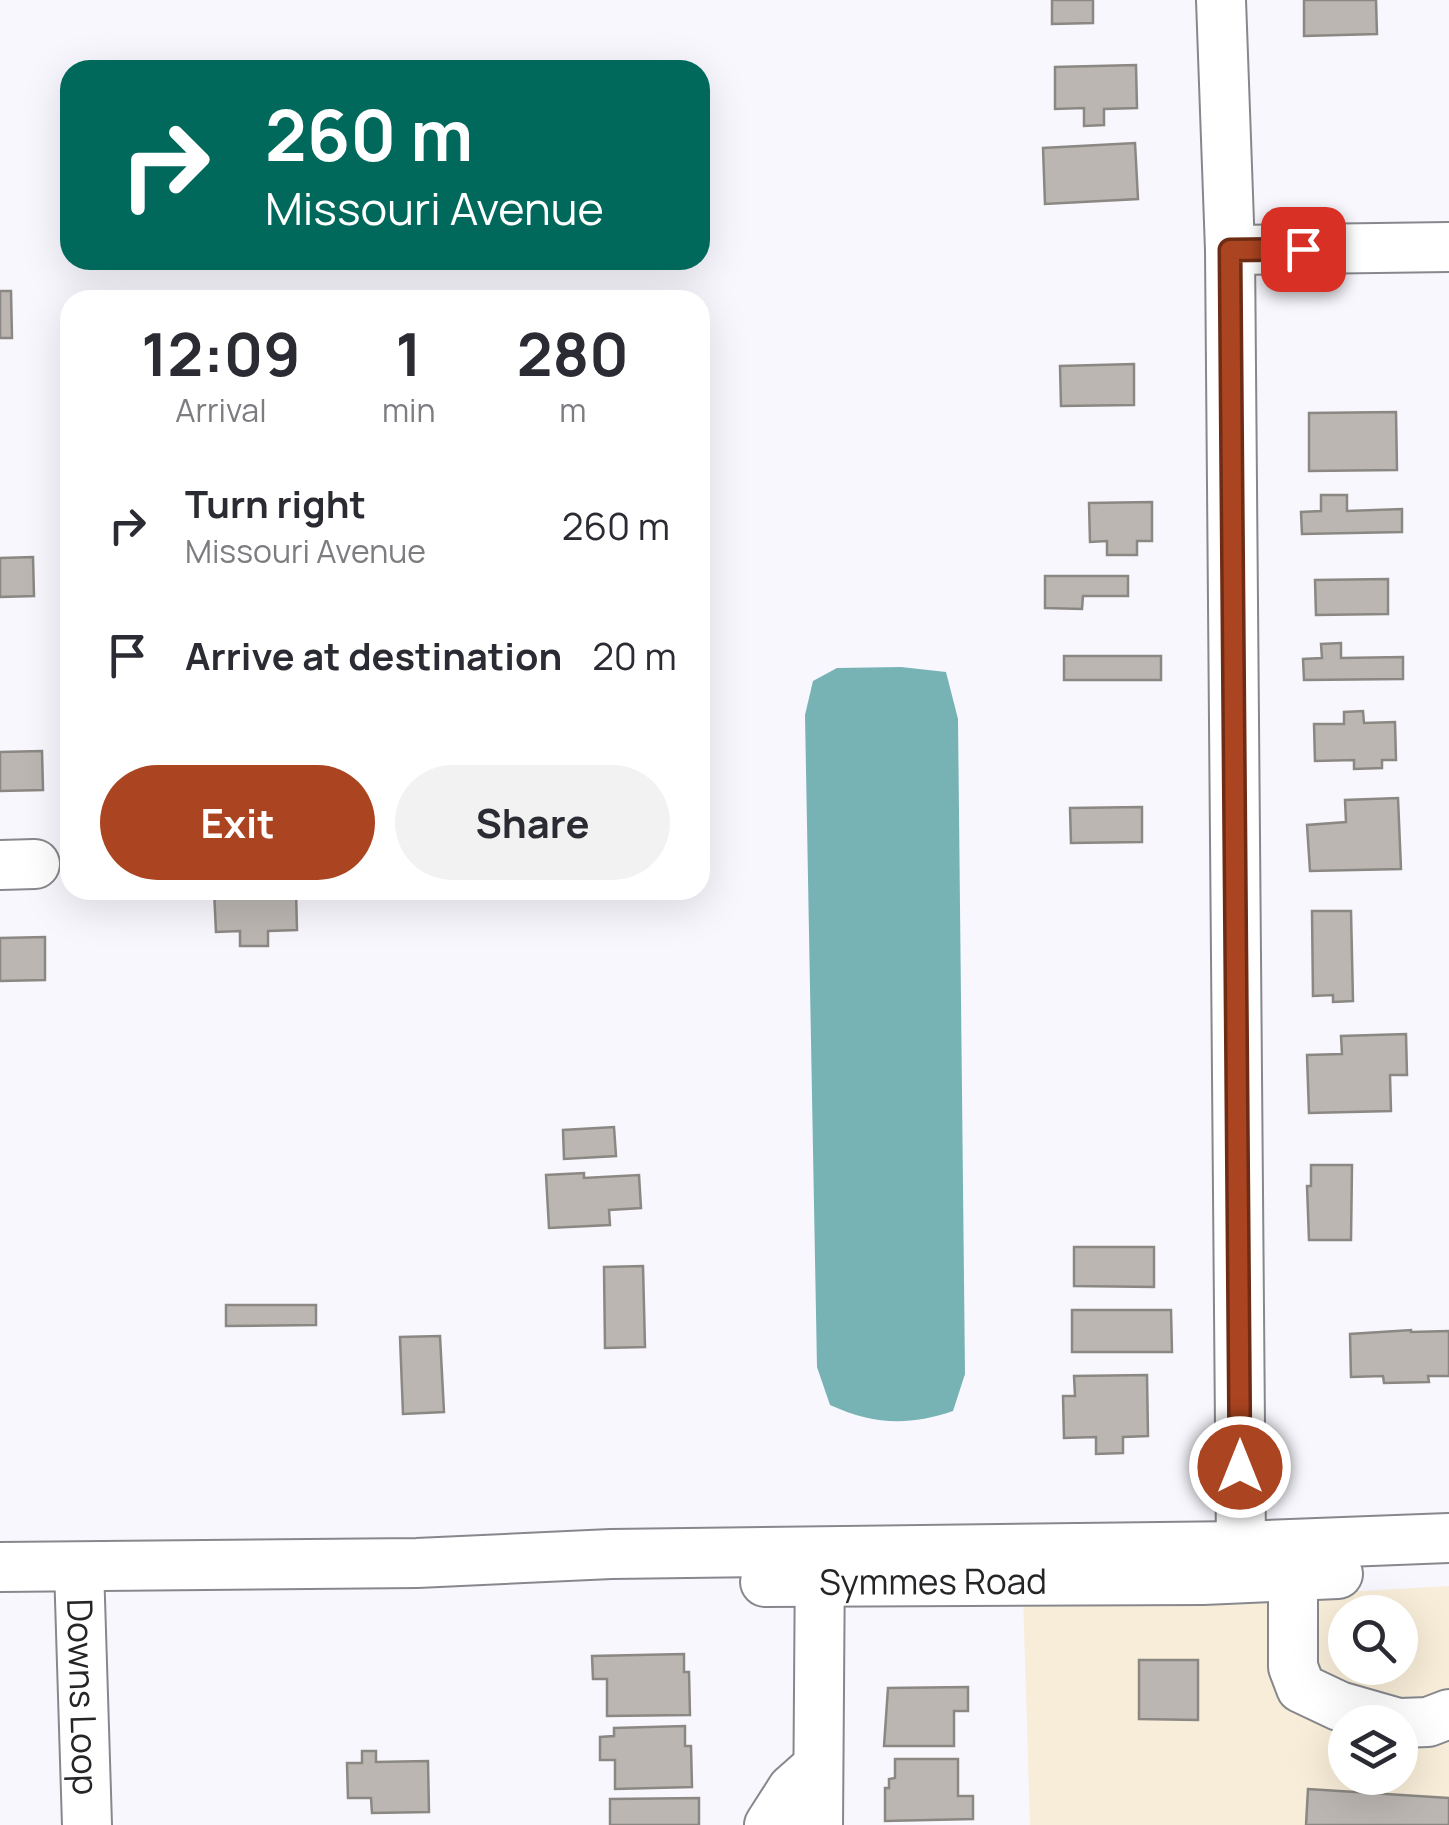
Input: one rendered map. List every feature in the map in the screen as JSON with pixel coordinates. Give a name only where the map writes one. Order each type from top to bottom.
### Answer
[{"type":"street","points":[[1221,0],[1230,250],[1241,1546]]},
{"type":"street","points":[[1230,250],[1449,247]]},
{"type":"street","name":"Symmes Road","points":[[0,1568],[417,1563],[681,1579],[820,1567],[1449,1538]]},
{"type":"street","name":"Downs Loop","points":[[78,1566],[87,1825]]},
{"type":"street","points":[[818,1825],[820,1567]]},
{"type":"street","name":"Symmes Road","points":[[820,1567],[1293,1576],[1449,1568]]},
{"type":"street","points":[[1293,1576],[1294,1667],[1301,1688],[1337,1705]]},
{"type":"street","points":[[1418,1722],[1449,1714]]},
{"type":"street","points":[[768,1825],[792,1789],[818,1766]]},
{"type":"shaded area","points":[[1449,1586],[1449,1825],[1030,1825],[1023,1595],[1273,1596]]},
{"type":"water","points":[[901,667],[946,672],[958,719],[965,1374],[953,1411],[891,1421],[830,1405],[817,1367],[805,715],[813,681],[837,668]]},
{"type":"building","points":[[1052,0],[1093,0],[1093,23],[1052,24]]},
{"type":"building","points":[[1304,0],[1376,0],[1377,34],[1304,36]]},
{"type":"building","points":[[1136,65],[1137,108],[1104,109],[1104,125],[1084,126],[1084,108],[1055,109],[1055,67]]},
{"type":"building","points":[[1135,143],[1138,199],[1045,204],[1043,148]]},
{"type":"building","points":[[0,291],[11,291],[12,338],[0,338]]},
{"type":"building","points":[[1134,364],[1134,405],[1061,406],[1060,366]]},
{"type":"building","points":[[1396,412],[1397,470],[1309,471],[1309,413]]},
{"type":"building","points":[[1321,495],[1347,495],[1347,511],[1402,509],[1402,532],[1302,534],[1301,512],[1321,511]]},
{"type":"building","points":[[1152,502],[1152,541],[1137,541],[1137,555],[1107,555],[1107,541],[1090,542],[1089,503]]},
{"type":"building","points":[[33,557],[34,596],[0,597],[0,558]]},
{"type":"building","points":[[1045,576],[1128,576],[1128,596],[1083,596],[1082,609],[1045,608]]},
{"type":"building","points":[[1388,579],[1388,614],[1316,615],[1315,580]]},
{"type":"building","points":[[1341,643],[1341,658],[1403,657],[1403,679],[1304,680],[1303,659],[1322,658],[1321,644]]},
{"type":"building","points":[[1064,656],[1161,656],[1161,680],[1064,680]]},
{"type":"building","points":[[1363,711],[1364,723],[1395,722],[1396,760],[1382,760],[1382,768],[1354,769],[1354,760],[1315,761],[1314,724],[1344,724],[1344,712]]},
{"type":"building","points":[[42,751],[43,790],[0,791],[0,752]]},
{"type":"building","points":[[1398,798],[1401,869],[1310,871],[1307,825],[1346,822],[1345,800]]},
{"type":"building","points":[[1142,807],[1142,842],[1071,843],[1070,808]]},
{"type":"building","points":[[214,900],[296,900],[297,930],[268,931],[268,946],[240,946],[240,931],[216,932]]},
{"type":"building","points":[[1312,911],[1351,911],[1353,1001],[1333,1002],[1333,995],[1313,996]]},
{"type":"building","points":[[45,937],[45,980],[0,981],[0,938]]},
{"type":"building","points":[[1406,1034],[1407,1075],[1390,1075],[1391,1111],[1309,1113],[1307,1055],[1342,1054],[1341,1036]]},
{"type":"building","points":[[614,1127],[616,1156],[564,1159],[563,1130]]},
{"type":"building","points":[[1311,1165],[1352,1165],[1351,1240],[1309,1240],[1307,1186],[1311,1186]]},
{"type":"building","points":[[584,1173],[584,1178],[639,1175],[641,1208],[609,1210],[610,1225],[549,1228],[546,1175]]},
{"type":"building","points":[[1074,1247],[1154,1247],[1154,1287],[1074,1286]]},
{"type":"building","points":[[643,1266],[645,1347],[605,1348],[604,1267]]},
{"type":"building","points":[[226,1305],[316,1305],[316,1325],[226,1326]]},
{"type":"building","points":[[1072,1310],[1171,1310],[1172,1352],[1072,1352]]},
{"type":"building","points":[[1449,1331],[1449,1376],[1428,1376],[1429,1382],[1384,1383],[1383,1376],[1351,1377],[1350,1334]]},
{"type":"building","points":[[440,1336],[444,1412],[403,1414],[400,1337]]},
{"type":"building","points":[[1147,1375],[1148,1436],[1123,1437],[1123,1453],[1096,1454],[1096,1437],[1064,1438],[1063,1396],[1075,1396],[1074,1376]]},
{"type":"building","points":[[684,1654],[684,1672],[689,1672],[690,1715],[607,1716],[607,1679],[593,1679],[592,1656]]},
{"type":"building","points":[[1139,1660],[1198,1660],[1198,1720],[1139,1719]]},
{"type":"building","points":[[968,1687],[968,1711],[954,1711],[954,1746],[884,1746],[888,1688]]},
{"type":"building","points":[[685,1726],[685,1746],[691,1746],[692,1787],[615,1789],[615,1760],[600,1760],[600,1737],[614,1736],[614,1728]]},
{"type":"building","points":[[362,1751],[376,1751],[376,1762],[428,1761],[429,1812],[372,1813],[371,1798],[348,1798],[347,1763],[362,1763]]},
{"type":"building","points":[[895,1759],[958,1759],[958,1796],[973,1796],[973,1819],[885,1821],[885,1788],[889,1788],[889,1779],[895,1778]]},
{"type":"building","points":[[1308,1789],[1328,1790],[1328,1795],[1449,1798],[1449,1825],[1306,1825]]},
{"type":"building","points":[[699,1798],[699,1825],[610,1825],[610,1799]]},
{"type":"route","points":[[1240,1467],[1230,250],[1303,249]]}]
